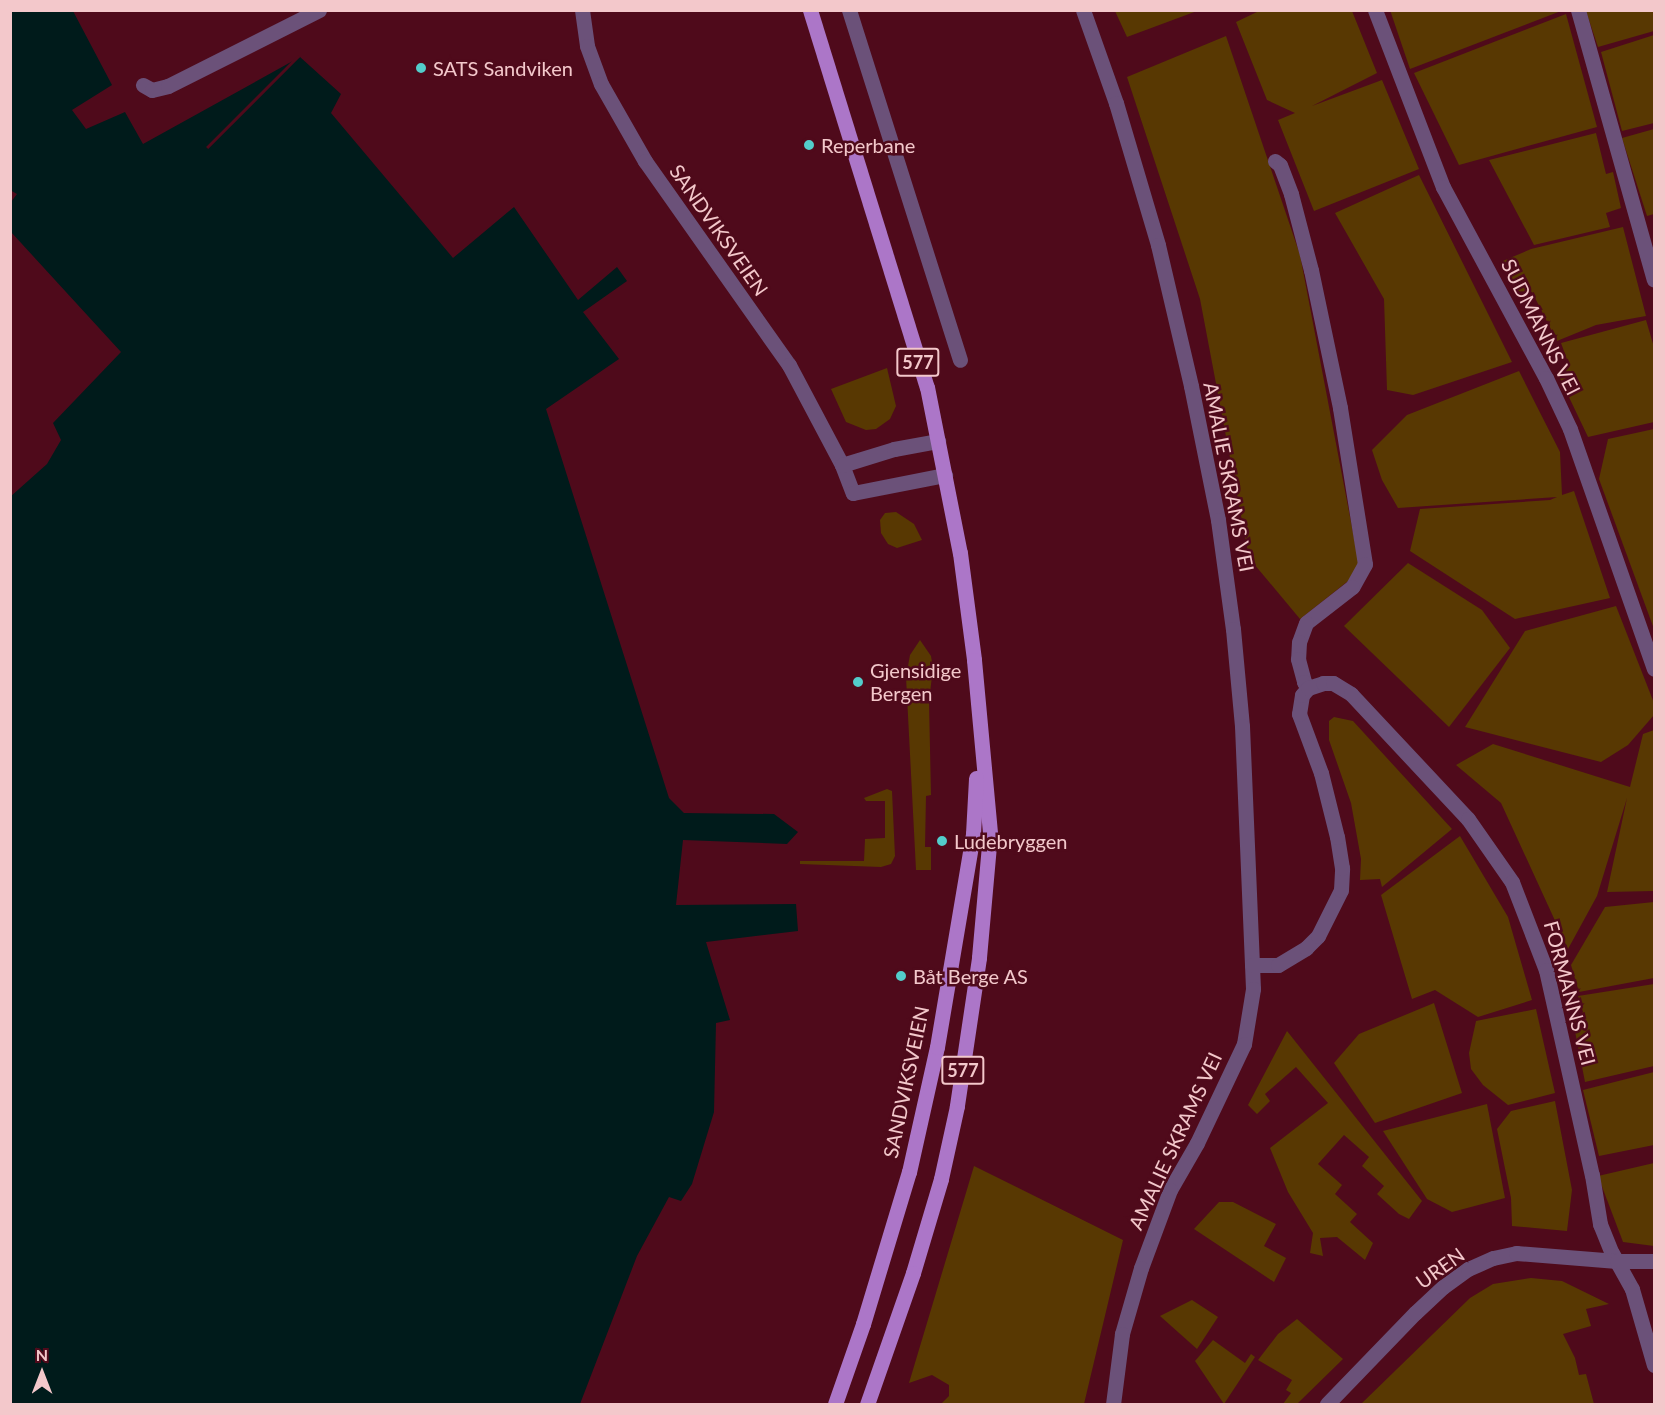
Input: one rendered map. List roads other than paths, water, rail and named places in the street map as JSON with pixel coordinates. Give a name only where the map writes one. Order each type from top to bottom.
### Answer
[{"type":"main road","name":"SANDVIKSVEIEN","points":[[810,10],[927,387],[964,585],[974,660],[978,724],[990,834],[979,958],[957,1106],[941,1179],[913,1274],[867,1404]]},
{"type":"main road","name":"SANDVIKSVEIEN","points":[[835,1404],[863,1324],[909,1172],[938,1047],[974,834],[978,724]]},
{"type":"street","points":[[143,85],[152,90],[168,86],[318,10]]},
{"type":"street","name":"SANDVIKSVEIEN","points":[[582,10],[586,46],[601,84],[645,161],[789,365],[842,465],[853,493],[945,475]]},
{"type":"street","points":[[849,10],[960,360]]},
{"type":"street","name":"AMALIE SKRAMS VEI","points":[[1083,10],[1116,103],[1158,244],[1191,386],[1218,520],[1233,629],[1242,726],[1249,829],[1252,965],[1251,1014],[1244,1044],[1197,1143],[1170,1190],[1156,1226],[1122,1334],[1113,1404]]},
{"type":"street","name":"SUDMANNS VEI","points":[[1375,10],[1443,187],[1546,378],[1570,429],[1654,669]]},
{"type":"street","points":[[1578,10],[1654,280]]},
{"type":"street","points":[[1252,965],[1278,965],[1306,948],[1318,936],[1341,890],[1342,868],[1337,837],[1321,773],[1299,714],[1302,695],[1308,688],[1304,682],[1299,659],[1299,642],[1306,623],[1352,587],[1365,564],[1340,408],[1311,270],[1291,194],[1280,165],[1275,161]]},
{"type":"street","points":[[842,465],[894,449],[938,441]]},
{"type":"street","name":"FORMANNS VEI","points":[[1308,688],[1323,683],[1333,683],[1344,687],[1474,826],[1512,882],[1530,923],[1546,970],[1600,1224],[1632,1289],[1654,1365]]},
{"type":"street","name":"UREN","points":[[1327,1404],[1443,1287],[1468,1269],[1493,1258],[1516,1253],[1617,1261],[1654,1261]]},
{"type":"water","points":[[11,11],[73,11],[112,85],[72,110],[86,129],[125,112],[143,144],[300,57],[341,94],[331,113],[453,258],[514,207],[578,300],[617,267],[627,281],[583,312],[619,359],[546,409],[669,798],[684,813],[774,814],[798,832],[787,844],[683,840],[676,905],[796,904],[798,931],[706,942],[730,1020],[716,1023],[714,1112],[692,1184],[681,1201],[669,1197],[637,1256],[580,1404],[11,1404],[10,497],[47,464],[61,440],[53,423],[121,352],[11,232],[11,202],[17,194],[10,190]]},
{"type":"place","name":"SATS Sandviken","points":[[421,68]]},
{"type":"place","name":"Reperbane","points":[[809,145]]},
{"type":"place","name":"Gjensidige Bergen","points":[[858,682]]},
{"type":"place","name":"Ludebryggen","points":[[942,841]]},
{"type":"place","name":"Båt Berge AS","points":[[901,976]]}]
